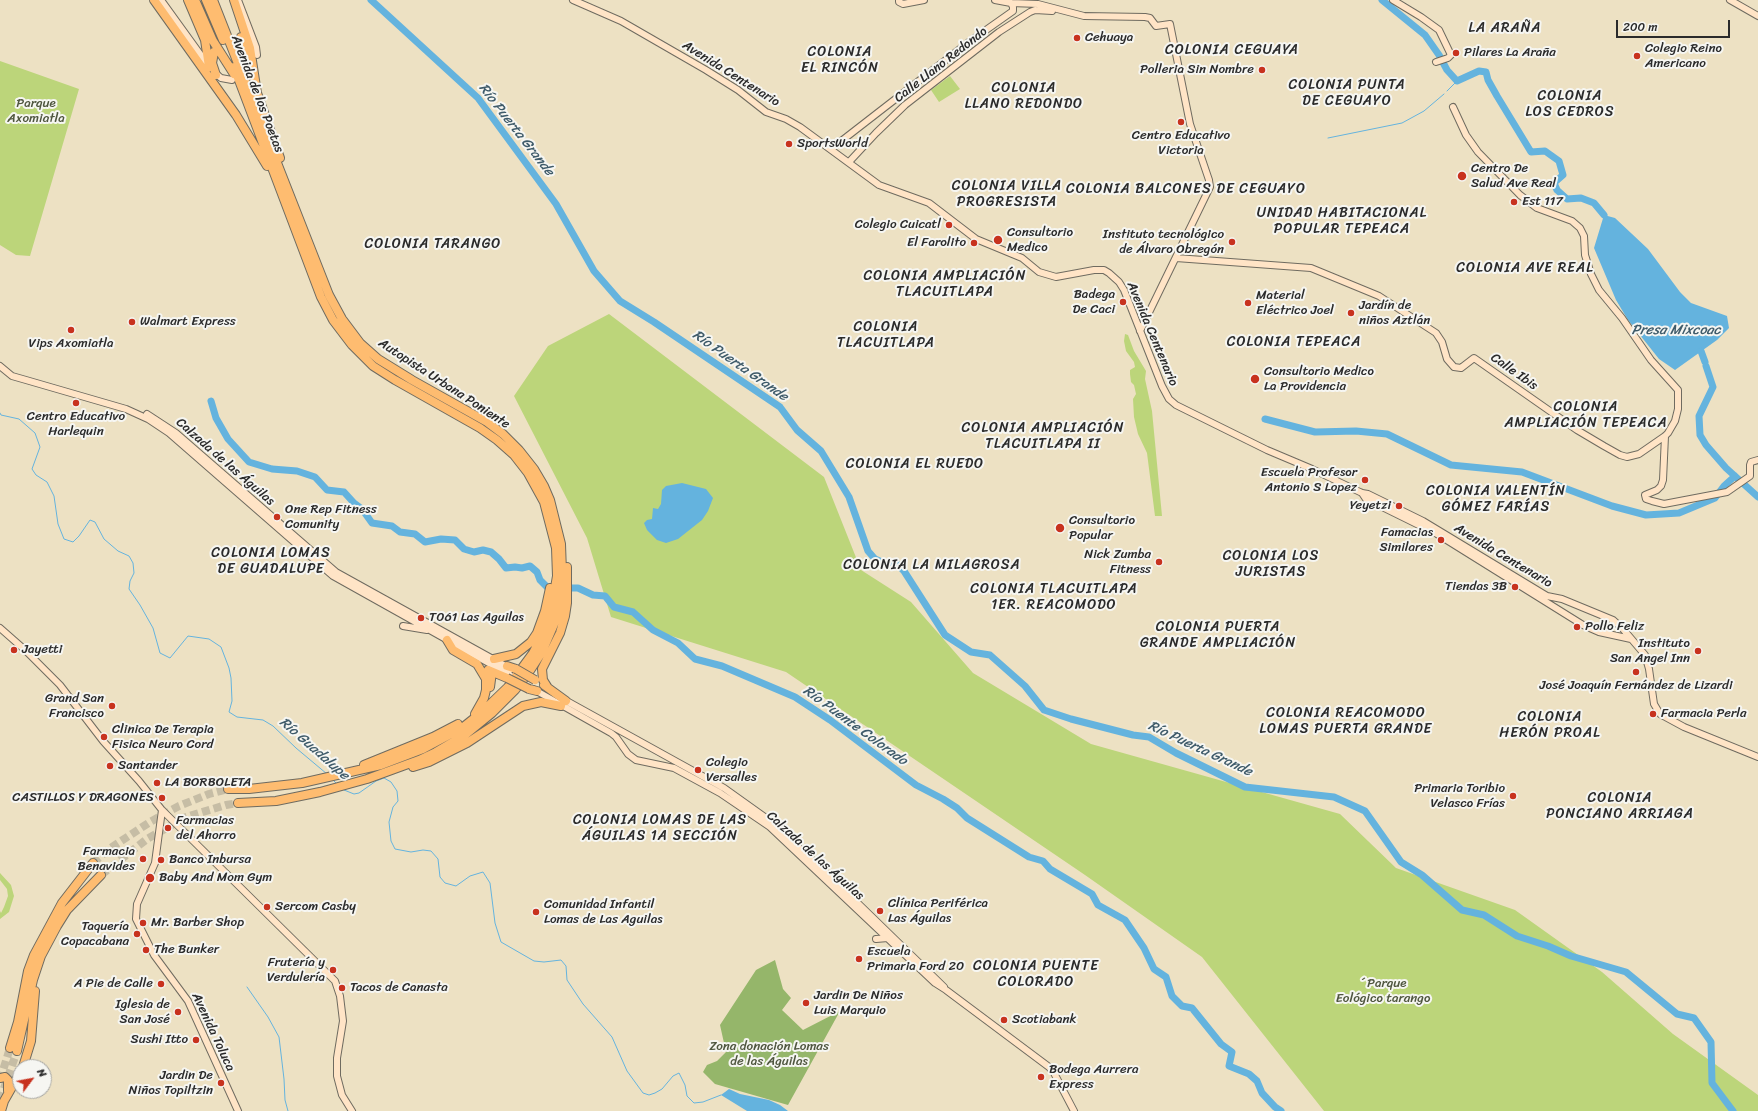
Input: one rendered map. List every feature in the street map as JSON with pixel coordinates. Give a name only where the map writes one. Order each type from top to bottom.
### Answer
[{"type":"highway","points":[[154,0],[236,115],[265,162],[283,197]]},
{"type":"highway","points":[[157,0],[162,7],[162,12]]},
{"type":"highway","points":[[197,0],[210,67]]},
{"type":"highway","points":[[197,0],[206,12],[215,39]]},
{"type":"highway","points":[[197,0],[213,41],[232,71],[245,99]]},
{"type":"highway","name":"Avenida de los Poetas","points":[[197,0],[229,53],[283,197]]},
{"type":"highway","name":"Avenida de los Poetas","points":[[212,0],[280,170]]},
{"type":"highway","points":[[228,0],[246,55],[248,72]]},
{"type":"highway","points":[[234,0],[252,54],[257,93],[274,138],[280,160],[280,170]]},
{"type":"highway","points":[[214,52],[212,63],[216,75]]},
{"type":"highway","name":"Autopista Urbana Poniente","points":[[280,170],[329,295],[342,319],[360,343],[378,359],[487,422],[503,434],[520,450],[544,486],[547,501],[556,558],[545,611],[546,636],[562,626],[567,603],[567,564],[565,551],[561,544],[547,501],[514,455],[497,440],[480,428],[373,366],[352,345],[333,320],[321,297],[283,197]]},
{"type":"highway","points":[[494,659],[520,652],[531,642],[546,636]]},
{"type":"highway","points":[[546,636],[545,661],[542,676],[548,688],[564,703]]},
{"type":"highway","points":[[238,803],[276,801],[298,797],[415,767],[463,732],[508,687],[546,636]]},
{"type":"highway","points":[[447,640],[453,650],[492,672],[512,673],[534,686]]},
{"type":"highway","points":[[534,686],[545,661]]},
{"type":"highway","points":[[463,732],[483,703],[486,690],[486,679],[477,664]]},
{"type":"highway","points":[[507,666],[512,673],[534,686],[548,688]]},
{"type":"highway","points":[[477,711],[484,704],[488,696],[492,672]]},
{"type":"highway","points":[[228,789],[249,789],[302,783],[381,765],[423,749],[523,706],[541,702],[564,703]]},
{"type":"highway","points":[[93,863],[62,903],[34,955],[28,971],[14,1049],[33,980],[42,956],[57,926],[68,910],[102,875]]},
{"type":"highway","points":[[25,1059],[31,1041],[35,997],[33,980]]},
{"type":"highway","points":[[0,1078],[5,1077],[8,1080],[8,1092]]},
{"type":"highway","points":[[1,1111],[4,1101],[12,1086]]},
{"type":"main road","points":[[161,0],[216,75],[221,78],[232,80]]},
{"type":"main road","points":[[238,0],[256,47],[257,55]]},
{"type":"main road","name":"Avenida Centenario","points":[[573,0],[617,19],[692,62],[738,90],[763,110],[793,122],[879,184],[929,203],[976,239],[1022,258],[1042,274],[1056,277],[1094,270],[1104,270],[1114,276],[1124,290],[1166,395],[1176,405],[1255,445],[1312,469],[1362,493],[1368,494],[1440,530],[1551,601],[1591,629],[1631,639]]},
{"type":"main road","points":[[899,1],[903,4],[924,0]]},
{"type":"main road","points":[[995,0],[1011,3],[1038,4],[1059,11],[1084,16],[1145,17],[1150,18],[1156,26],[1170,24],[1190,124],[1210,187],[1140,331]]},
{"type":"main road","points":[[1393,0],[1439,30],[1450,52],[1450,57],[1439,61]]},
{"type":"main road","points":[[1730,0],[1758,16]]},
{"type":"main road","name":"Calle Llano Redondo","points":[[898,97],[969,42],[1013,11],[1011,3]]},
{"type":"main road","name":"Calle Llano Redondo","points":[[849,162],[905,105],[982,45],[1030,12],[1035,10],[1059,11]]},
{"type":"main road","points":[[831,149],[898,97],[905,105]]},
{"type":"main road","name":"Calle Ibis","points":[[1176,258],[1311,268],[1379,296],[1401,309],[1440,337],[1450,364],[1461,368],[1474,358],[1577,430],[1620,455],[1633,456],[1639,454],[1666,436],[1675,421],[1678,409],[1678,390],[1651,360],[1622,318],[1599,290],[1591,274],[1585,255],[1584,236],[1580,228],[1572,221],[1537,208],[1520,195],[1478,152],[1466,135],[1453,107]]},
{"type":"main road","name":"Calzada de las Águilas","points":[[2,368],[12,376],[126,409],[148,419],[169,433],[333,576],[430,631],[512,673]]},
{"type":"main road","name":"Calzada de las Águilas","points":[[2,368],[89,396],[130,406],[168,426],[336,572],[507,666]]},
{"type":"main road","points":[[1666,436],[1664,469],[1661,486],[1657,490],[1645,495],[1646,499],[1664,504],[1727,492],[1750,476],[1751,462],[1758,460]]},
{"type":"main road","name":"Avenida Centenario","points":[[1551,601],[1562,599],[1613,620],[1623,629],[1639,646],[1647,660],[1654,704],[1660,714],[1684,727],[1758,757]]},
{"type":"main road","points":[[403,626],[430,631]]},
{"type":"main road","points":[[0,628],[34,658],[60,685],[104,741],[162,810],[335,981],[340,996],[343,1021],[337,1058],[337,1076],[342,1095],[352,1111]]},
{"type":"main road","name":"Calzada de las Águilas","points":[[534,686],[588,717],[616,737],[628,754],[636,760],[642,763],[664,765],[674,768],[720,793],[762,822],[935,983],[1049,1067],[1054,1073],[1074,1111]]},
{"type":"main road","name":"Calzada de las Águilas","points":[[588,717],[629,736],[724,788],[773,824],[906,948],[946,990]]},
{"type":"main road","points":[[621,745],[622,738],[629,736]]},
{"type":"main road","points":[[664,765],[667,761],[666,756]]},
{"type":"main road","name":"Avenida Toluca","points":[[162,810],[155,863],[137,904],[136,919],[154,955],[188,1000],[238,1111]]},
{"type":"main road","points":[[876,939],[888,938]]},
{"type":"green space","name":"Parque Axomiatla","points":[[0,61],[79,89],[30,256],[16,255],[0,245]]},
{"type":"green space","points":[[950,76],[960,89],[939,102],[931,90]]},
{"type":"green space","name":"´Parque Eológico tarango","points":[[609,314],[824,477],[861,570],[911,602],[973,673],[1091,744],[1340,814],[1396,868],[1515,910],[1602,972],[1673,1034],[1758,1095],[1758,1111],[1324,1111],[1202,957],[1085,875],[786,672],[611,617],[587,538],[514,396],[548,346]]},
{"type":"green space","points":[[1125,334],[1128,335],[1134,351],[1146,371],[1145,379],[1152,411],[1162,516],[1155,516],[1147,453],[1138,434],[1134,417],[1133,399],[1136,394],[1134,385],[1131,382],[1130,370],[1135,367],[1134,362],[1126,351],[1124,341]]},
{"type":"green space","points":[[0,873],[11,885],[14,896],[9,912],[0,919],[0,911],[1,913],[8,896],[7,889],[0,880]]},
{"type":"green space","name":"Zona donación Lomas de las Águilas","points":[[775,960],[783,989],[791,998],[782,1010],[803,1030],[840,1011],[788,1105],[715,1084],[703,1072],[707,1065],[717,1061],[726,1052],[720,1025],[756,970]]},
{"type":"water","name":"Presa Mixcoac","points":[[1604,215],[1615,218],[1648,249],[1680,292],[1691,303],[1727,316],[1729,328],[1717,340],[1675,370],[1659,359],[1628,320],[1616,300],[1594,248]]},
{"type":"water","points":[[682,483],[706,489],[713,498],[708,511],[702,520],[678,539],[666,543],[657,540],[647,530],[644,523],[647,520],[652,519],[653,508],[658,509],[661,504],[662,490],[666,486]]},
{"type":"water","points":[[729,1089],[740,1094],[769,1100],[788,1111],[747,1111],[721,1095]]},
{"type":"waterway","name":"Río Puerta Grande","points":[[371,0],[478,98],[556,204],[594,271],[620,301],[654,322],[780,407],[797,430],[821,451],[849,497],[868,551],[875,559],[884,563],[896,563],[904,571],[945,635],[971,652],[990,655],[1025,686],[1044,710],[1071,719],[1133,735],[1149,737],[1176,753],[1245,787],[1334,797],[1365,811],[1401,862],[1422,875],[1462,910],[1484,915],[1517,936],[1548,946],[1571,956],[1626,972],[1677,1014],[1694,1018],[1711,1042],[1712,1083],[1733,1111]]},
{"type":"waterway","points":[[1382,0],[1425,35],[1439,55],[1447,70],[1457,81],[1479,71],[1486,72],[1488,80],[1531,152],[1545,151],[1559,161],[1563,175],[1554,183],[1557,190],[1567,199],[1581,198],[1594,203],[1604,215]]},
{"type":"waterway","points":[[1447,91],[1457,81]]},
{"type":"waterway","points":[[1328,138],[1402,123],[1424,111],[1444,94]]},
{"type":"waterway","points":[[1701,351],[1705,362]]},
{"type":"waterway","points":[[1706,366],[1713,387],[1699,416],[1700,435],[1706,445],[1726,468],[1758,497]]},
{"type":"waterway","name":"Río Puente Colorado","points":[[211,401],[216,418],[228,439],[249,462],[272,469],[297,471],[315,477],[327,490],[344,492],[362,509],[372,523],[392,526],[400,532],[415,534],[425,542],[441,539],[455,540],[464,549],[474,552],[483,550],[491,552],[506,568],[522,568],[530,566],[537,572],[540,580],[550,590],[562,585],[568,588],[578,588],[593,595],[605,596],[614,607],[633,612],[653,630],[678,643],[695,659],[722,666],[795,697],[830,720],[916,785],[943,799],[957,808],[967,818],[1029,857],[1043,861],[1050,869],[1092,894],[1098,905],[1125,920],[1144,948],[1154,969],[1166,977],[1172,996],[1182,1006],[1192,1008],[1221,1044],[1232,1052],[1229,1066],[1249,1074],[1257,1081],[1262,1093],[1275,1107],[1281,1111]]},
{"type":"waterway","name":"Río Guadalupe","points":[[0,413],[1,415],[19,419],[35,433],[40,447],[32,469],[36,475],[47,482],[54,496],[58,524],[64,539],[73,542],[90,520],[95,522],[104,539],[118,551],[129,556],[133,563],[134,573],[130,581],[129,589],[153,628],[160,653],[170,658],[188,636],[209,639],[221,647],[231,678],[232,701],[229,712],[237,717],[263,720],[273,726],[327,774]]},
{"type":"waterway","points":[[1265,419],[1315,432],[1356,431],[1387,434],[1451,465],[1522,472],[1612,506],[1646,515],[1679,513],[1715,498],[1724,486],[1735,476]]},
{"type":"waterway","name":"Río Guadalupe","points":[[344,790],[354,794],[359,793],[376,781],[384,778],[391,782],[397,791],[398,801],[393,807],[389,822],[391,841],[395,849],[411,852],[423,850],[431,851],[438,859],[440,877],[445,883],[456,886],[470,876],[483,872],[490,883],[495,923],[501,942],[534,961],[544,962],[561,960],[566,966],[567,980],[583,1004],[612,1037],[627,1071],[643,1093],[649,1095],[655,1093],[662,1089],[673,1076],[679,1073],[685,1085],[687,1096],[694,1103],[703,1102],[721,1095]]},
{"type":"waterway","name":"Río Guadalupe","points":[[332,779],[337,784]]},
{"type":"waterway","points":[[247,987],[268,1017],[279,1037],[285,1100],[288,1111]]},
{"type":"tunnel","points":[[93,863],[109,849],[150,822],[179,806],[209,794],[228,789]]},
{"type":"tunnel","points":[[101,875],[147,839],[186,817],[238,803]]},
{"type":"tunnel","points":[[0,1080],[10,1048]]},
{"type":"tunnel","points":[[0,1100],[17,1051]]},
{"type":"place","name":"Cehuaya","points":[[1077,38]]},
{"type":"place","name":"Pilares La Araña","points":[[1456,53]]},
{"type":"place","name":"Colegio Reino Americano","points":[[1637,56]]},
{"type":"place","name":"Polleria Sin Nombre","points":[[1262,70]]},
{"type":"place","name":"Centro Educativo Victoria","points":[[1181,122]]},
{"type":"place","name":"SportsWorld","points":[[789,144]]},
{"type":"place","name":"Centro De Salud Ave Real","points":[[1462,176]]},
{"type":"place","name":"Est 117","points":[[1514,202]]},
{"type":"place","name":"Colegio Cuicatl","points":[[949,225]]},
{"type":"place","name":"Consultorio Medico","points":[[998,240]]},
{"type":"place","name":"Instituto tecnológico de Álvaro Obregón","points":[[1232,242]]},
{"type":"place","name":"El Farolito","points":[[974,243]]},
{"type":"place","name":"Badega De Caci","points":[[1123,302]]},
{"type":"place","name":"Material Eléctrico Joel","points":[[1248,303]]},
{"type":"place","name":"Jardín de niños Aztlán","points":[[1351,313]]},
{"type":"place","name":"Walmart Express","points":[[132,322]]},
{"type":"place","name":"Vips Axomiatla","points":[[71,330]]},
{"type":"place","name":"Consultorio Medico La Providencia","points":[[1255,379]]},
{"type":"place","name":"Centro Educativo Harlequin","points":[[76,403]]},
{"type":"place","name":"Escuela Profesor Antonio S Lopez","points":[[1365,480]]},
{"type":"place","name":"Yeyetzi","points":[[1399,506]]},
{"type":"place","name":"One Rep Fitness Comunity","points":[[277,517]]},
{"type":"place","name":"Consultorio Popular","points":[[1060,528]]},
{"type":"place","name":"Famacias Similares","points":[[1441,540]]},
{"type":"place","name":"Nick Zumba Fitness","points":[[1159,562]]},
{"type":"place","name":"Tiendas 3B","points":[[1515,587]]},
{"type":"place","name":"T061 Las Aguilas","points":[[421,618]]},
{"type":"place","name":"Pollo Feliz","points":[[1577,627]]},
{"type":"place","name":"Jayetti","points":[[14,650]]},
{"type":"place","name":"Instituto San Angel Inn","points":[[1698,651]]},
{"type":"place","name":"José Joaquín Fernández de Lizardi","points":[[1636,672]]},
{"type":"place","name":"Grand San Francisco","points":[[112,706]]},
{"type":"place","name":"Farmacia Perla","points":[[1653,714]]},
{"type":"place","name":"Clinica De Terapia Fisica Neuro Cord","points":[[104,737]]},
{"type":"place","name":"Santander","points":[[110,766]]},
{"type":"place","name":"Colegio Versalles","points":[[698,770]]},
{"type":"place","name":"LA BORBOLETA","points":[[157,783]]},
{"type":"place","name":"Primaria Toribio Velasco Frías","points":[[1513,796]]},
{"type":"place","name":"CASTILLOS Y DRAGONES","points":[[162,798]]},
{"type":"place","name":"Farmacias del Ahorro","points":[[168,828]]},
{"type":"place","name":"Farmacia Benavides","points":[[143,859]]},
{"type":"place","name":"Banco Inbursa","points":[[161,860]]},
{"type":"place","name":"Baby And Mom Gym","points":[[150,878]]},
{"type":"place","name":"Sercom Casby","points":[[267,907]]},
{"type":"place","name":"Clínica Periférica Las Águilas","points":[[880,911]]},
{"type":"place","name":"Comunidad Infantil Lomas de Las Aguilas","points":[[536,912]]},
{"type":"place","name":"Mr. Barber Shop","points":[[143,923]]},
{"type":"place","name":"Taquería Copacabana","points":[[137,934]]},
{"type":"place","name":"The Bunker","points":[[146,950]]},
{"type":"place","name":"Escuela Primaria Ford 20","points":[[859,959]]},
{"type":"place","name":"Frutería y Verdulería","points":[[333,970]]},
{"type":"place","name":"A Pie de Calle","points":[[161,984]]},
{"type":"place","name":"Tacos de Canasta","points":[[342,988]]},
{"type":"place","name":"Jardin De Niños Luis Marquio","points":[[806,1003]]},
{"type":"place","name":"Iglesia de San José","points":[[178,1012]]},
{"type":"place","name":"Scotiabank","points":[[1004,1020]]},
{"type":"place","name":"Sushi Itto","points":[[196,1040]]},
{"type":"place","name":"Bodega Aurrera Express","points":[[1041,1077]]},
{"type":"place","name":"Jardin De Niños Topiltzin","points":[[221,1083]]},
{"type":"district","name":"LA ARAÑA","points":[[1505,28]]},
{"type":"district","name":"COLONIA CEGUAYA","points":[[1232,50]]},
{"type":"district","name":"COLONIA EL RINCÓN","points":[[840,60]]},
{"type":"district","name":"COLONIA PUNTA DE CEGUAYO","points":[[1347,94]]},
{"type":"district","name":"COLONIA LLANO REDONDO","points":[[1024,96]]},
{"type":"district","name":"COLONIA LOS CEDROS","points":[[1570,104]]},
{"type":"district","name":"COLONIA BALCONES DE CEGUAYO","points":[[1186,189]]},
{"type":"district","name":"COLONIA VILLA PROGRESISTA","points":[[1007,194]]},
{"type":"district","name":"UNIDAD HABITACIONAL POPULAR TEPEACA","points":[[1342,222]]},
{"type":"district","name":"COLONIA TARANGO","points":[[433,244]]},
{"type":"district","name":"COLONIA AVE REAL","points":[[1525,268]]},
{"type":"district","name":"COLONIA AMPLIACIÓN TLACUITLAPA","points":[[945,284]]},
{"type":"district","name":"COLONIA TLACUITLAPA","points":[[886,336]]},
{"type":"district","name":"COLONIA TEPEACA","points":[[1294,342]]},
{"type":"district","name":"COLONIA AMPLIACIÓN TEPEACA","points":[[1586,416]]},
{"type":"district","name":"COLONIA AMPLIACIÓN TLACUITLAPA II","points":[[1043,436]]},
{"type":"district","name":"COLONIA EL RUEDO","points":[[915,464]]},
{"type":"district","name":"COLONIA VALENTÍN GÓMEZ FARÍAS","points":[[1496,500]]},
{"type":"district","name":"COLONIA LOMAS DE GUADALUPE","points":[[271,562]]},
{"type":"district","name":"COLONIA LOS JURISTAS","points":[[1271,564]]},
{"type":"district","name":"COLONIA LA MILAGROSA","points":[[932,565]]},
{"type":"district","name":"COLONIA TLACUITLAPA 1ER. REACOMODO","points":[[1054,598]]},
{"type":"district","name":"COLONIA PUERTA GRANDE AMPLIACIÓN","points":[[1218,636]]},
{"type":"district","name":"COLONIA REACOMODO LOMAS PUERTA GRANDE","points":[[1346,722]]},
{"type":"district","name":"COLONIA HERÓN PROAL","points":[[1550,726]]},
{"type":"district","name":"COLONIA PONCIANO ARRIAGA","points":[[1620,806]]},
{"type":"district","name":"COLONIA LOMAS DE LAS ÁGUILAS 1A SECCIÓN","points":[[660,828]]},
{"type":"district","name":"COLONIA PUENTE COLORADO","points":[[1036,974]]}]
